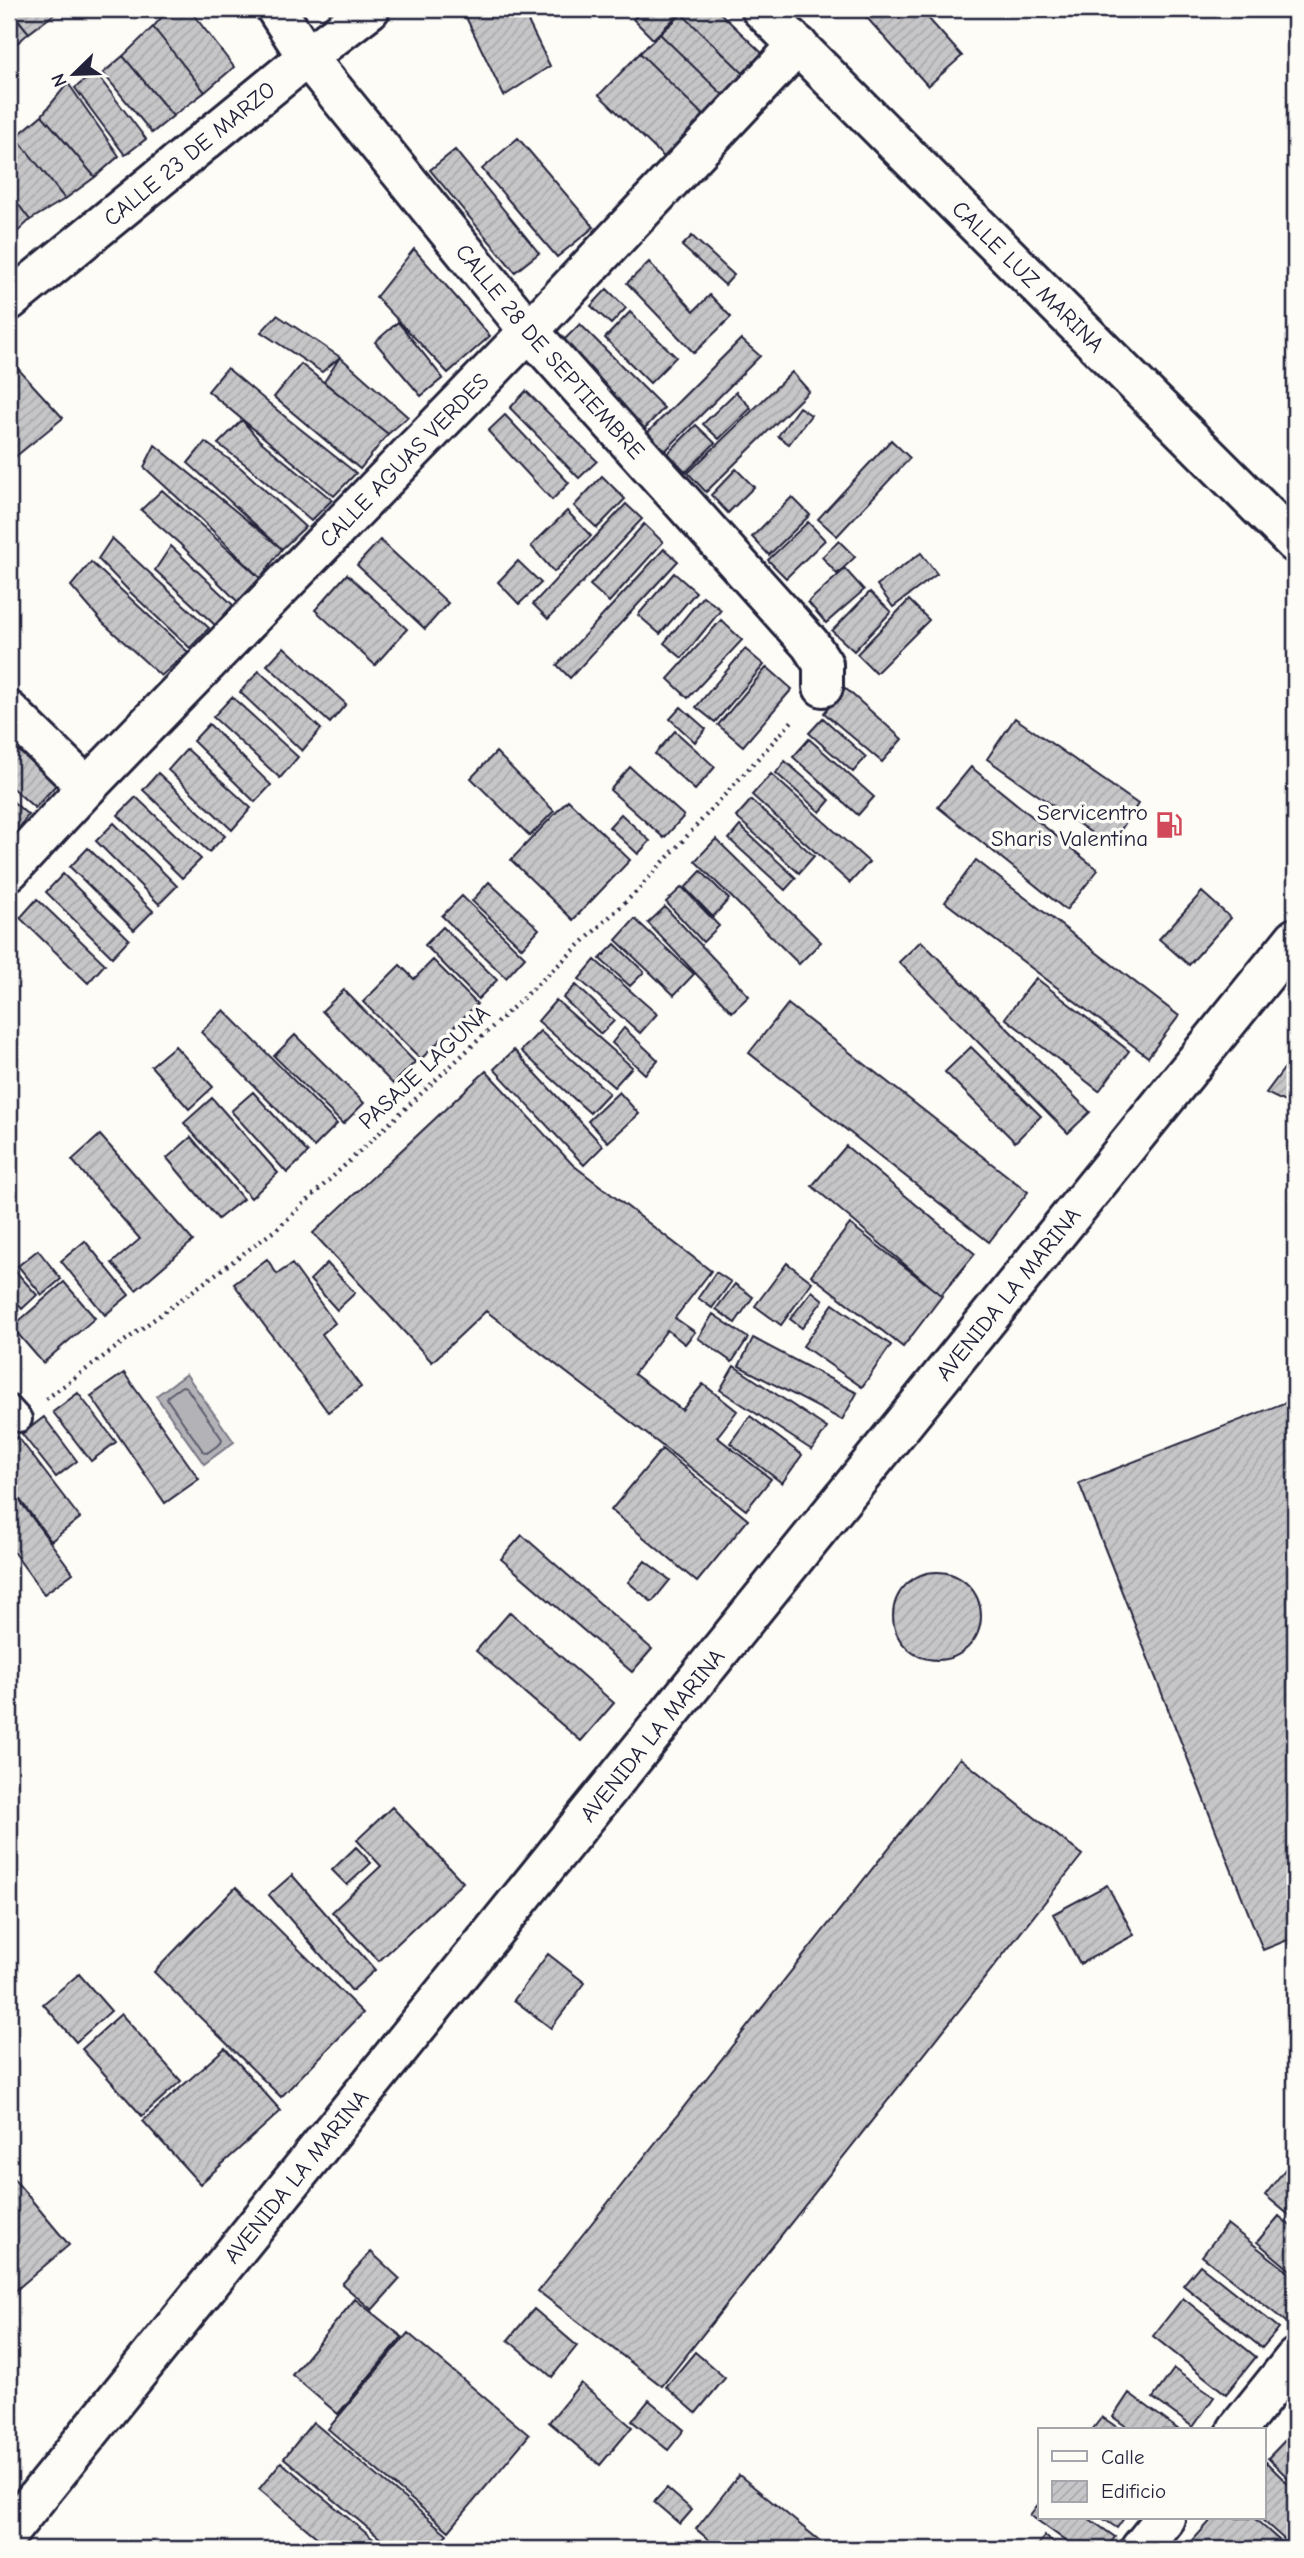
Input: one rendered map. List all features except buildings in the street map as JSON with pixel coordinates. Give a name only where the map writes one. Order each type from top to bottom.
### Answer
[{"type":"street","name":"CALLE 28 DE SEPTIEMBRE","points":[[276,9],[307,57],[528,331],[810,643],[823,664],[823,687]]},
{"type":"street","name":"CALLE 23 DE MARZO","points":[[9,301],[307,57],[370,9]]},
{"type":"street","name":"CALLE LUZ MARINA","points":[[761,9],[1295,543]]},
{"type":"street","name":"CALLE AGUAS VERDES","points":[[9,871],[528,331],[798,45]]},
{"type":"street","points":[[9,711],[87,787]]},
{"type":"street","name":"AVENIDA LA MARINA","points":[[9,2532],[1295,938]]},
{"type":"street","points":[[1239,2428],[1295,2358]]},
{"type":"street","points":[[1140,2549],[1163,2520]]},
{"type":"path","name":"PASAJE LAGUNA","points":[[14,1413],[278,1228],[635,893],[823,687]]},
{"type":"water","points":[[186,1374],[234,1442],[204,1464],[156,1396]]},
{"type":"place","name":"Servicentro Sharis Valentina","points":[[1169,825]]}]
